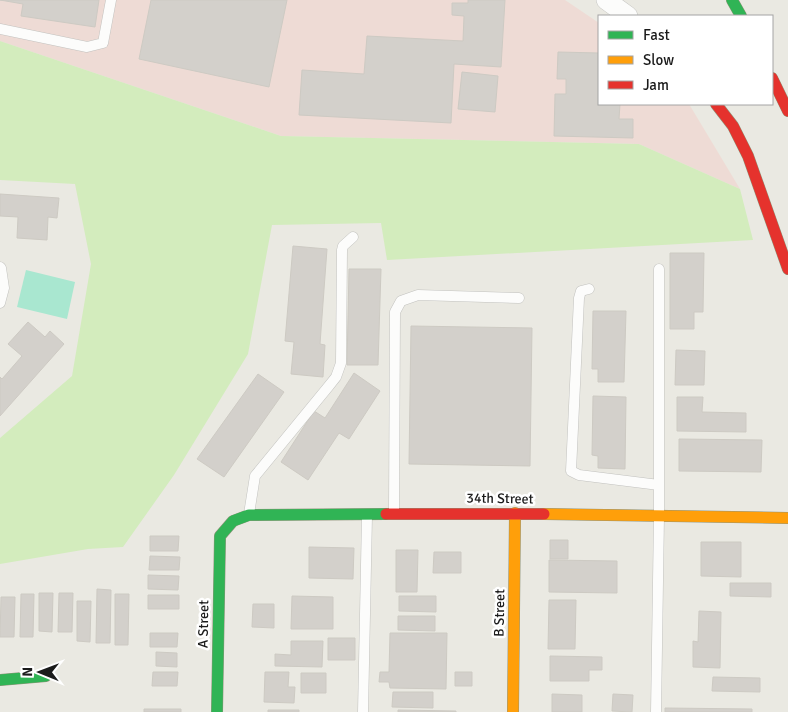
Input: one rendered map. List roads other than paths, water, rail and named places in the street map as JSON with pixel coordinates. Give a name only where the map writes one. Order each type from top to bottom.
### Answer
[{"type":"main road","points":[[732,0],[740,15]]},
{"type":"main road","points":[[773,80],[788,111]]},
{"type":"main road","points":[[717,105],[733,126],[748,156],[788,269]]},
{"type":"main road","name":"34th Street","points":[[248,515],[515,513],[788,518]]},
{"type":"main road","name":"B Street","points":[[512,712],[515,513]]},
{"type":"main road","name":"A Street","points":[[217,712],[220,536],[233,521],[248,515]]},
{"type":"main road","points":[[0,680],[46,676]]},
{"type":"street","points":[[606,0],[627,15]]},
{"type":"lane","points":[[0,29],[87,47],[103,43],[111,0]]},
{"type":"lane","points":[[248,515],[255,476],[328,387],[338,372],[341,362],[342,250],[343,246],[353,237]]},
{"type":"lane","points":[[0,268],[4,288],[0,303]]},
{"type":"lane","points":[[656,712],[659,269]]},
{"type":"lane","points":[[589,290],[581,291],[578,298],[571,471],[578,475],[658,485]]},
{"type":"lane","points":[[394,513],[395,312],[401,301],[418,295],[519,298]]},
{"type":"lane","points":[[363,712],[367,513]]}]
